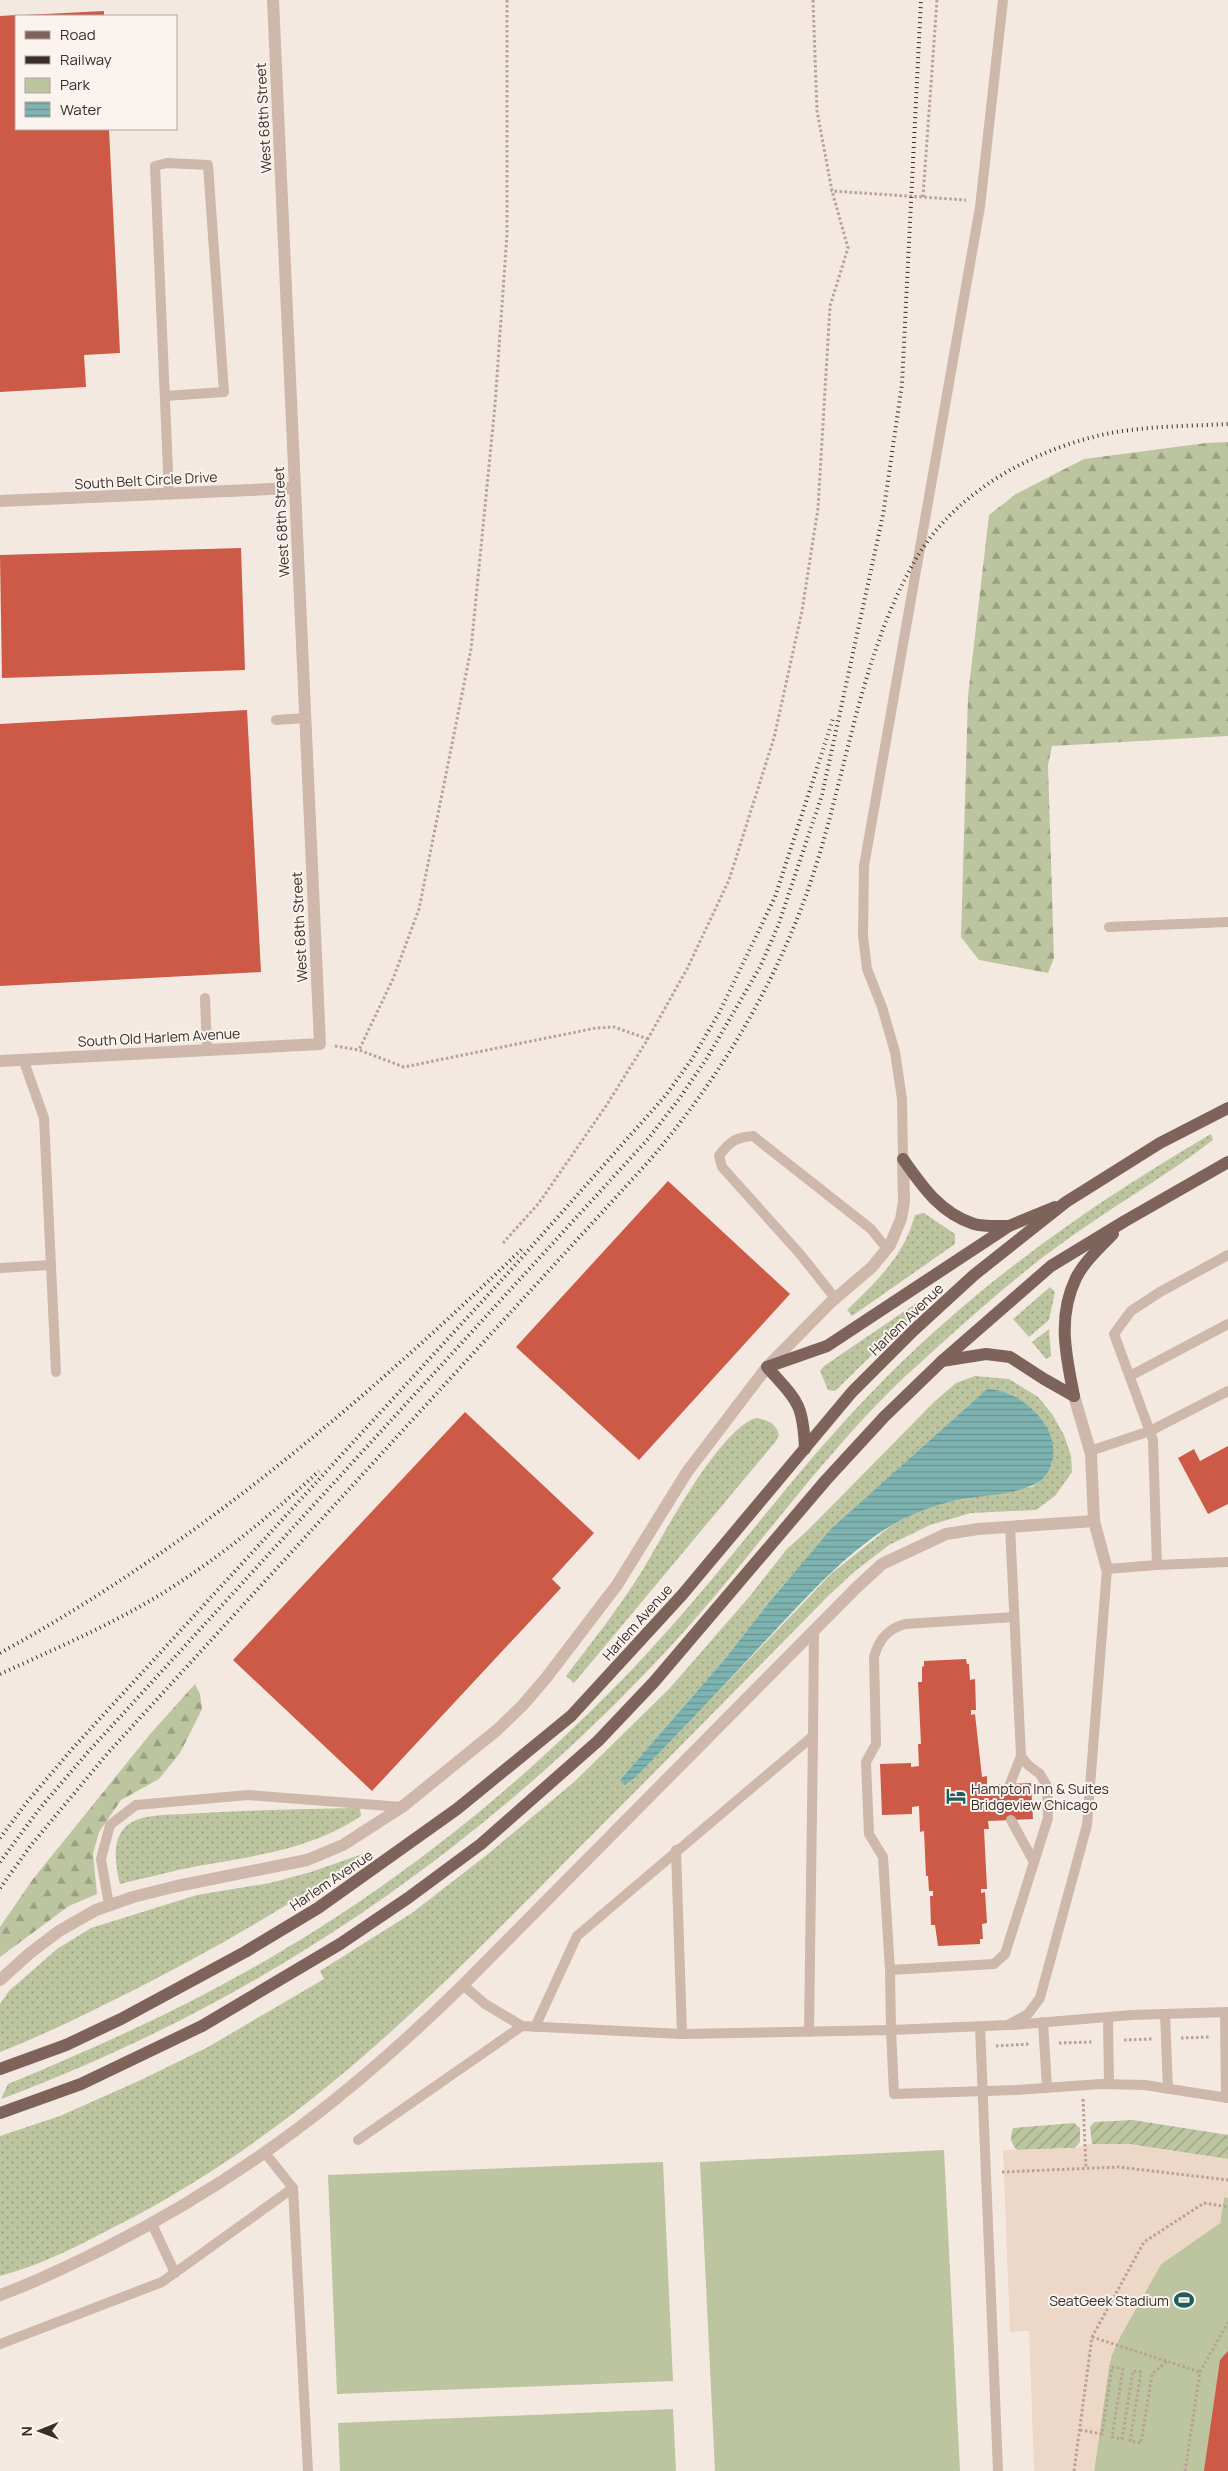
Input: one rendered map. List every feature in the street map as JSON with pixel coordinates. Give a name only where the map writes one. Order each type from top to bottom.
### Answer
[{"type":"main road","name":"Harlem Avenue","points":[[0,2069],[66,2045],[121,2019],[245,1952],[318,1908],[458,1809],[571,1716],[671,1607],[852,1392],[914,1330],[974,1276],[1066,1202],[1160,1143],[1228,1108]]},
{"type":"main road","points":[[903,1159],[926,1192],[955,1216],[975,1224],[1008,1226]]},
{"type":"main road","points":[[0,2113],[80,2084],[202,2026],[340,1944],[408,1898],[481,1844],[552,1783],[623,1715],[706,1623],[826,1480],[884,1416],[942,1360],[1052,1266],[1125,1221],[1228,1162]]},
{"type":"main road","points":[[804,1449],[803,1420],[797,1401],[767,1367],[827,1346],[1008,1226],[1066,1202]]},
{"type":"main road","points":[[1074,1396],[1064,1333],[1069,1297],[1076,1277],[1125,1221]]},
{"type":"main road","points":[[942,1360],[986,1354],[1010,1357],[1044,1380],[1074,1396]]},
{"type":"street","name":"West 68th Street","points":[[272,0],[320,1044]]},
{"type":"street","name":"South Belt Circle Drive","points":[[0,501],[294,488]]},
{"type":"street","name":"South Old Harlem Avenue","points":[[0,1060],[320,1044]]},
{"type":"street","points":[[0,1980],[30,1952],[59,1931],[96,1910],[178,1886],[307,1860],[344,1845],[402,1807],[496,1730],[522,1706],[546,1678],[617,1585],[687,1472],[767,1367],[835,1298],[872,1268],[887,1249],[902,1210],[903,1159]]},
{"type":"street","points":[[1074,1396],[1090,1451],[1094,1521],[1107,1569]]},
{"type":"street","points":[[0,2295],[67,2267],[152,2224],[265,2154],[354,2085],[415,2032],[463,1985],[855,1589],[882,1564],[946,1534],[978,1528],[1094,1521]]},
{"type":"lane","points":[[903,1159],[902,1099],[895,1052],[882,1007],[868,969],[863,936],[864,866],[981,201],[1004,0]]},
{"type":"lane","points":[[165,396],[224,392],[208,164],[167,163],[155,166],[169,494]]},
{"type":"lane","points":[[276,720],[305,718]]},
{"type":"lane","points":[[1109,927],[1228,922]]},
{"type":"lane","points":[[204,998],[207,1050]]},
{"type":"lane","points":[[23,1059],[44,1118],[56,1372]]},
{"type":"lane","points":[[835,1298],[800,1254],[722,1167],[719,1156],[728,1144],[738,1137],[753,1136],[871,1229],[887,1249]]},
{"type":"lane","points":[[1157,1565],[1153,1440],[1114,1334],[1131,1311],[1160,1292],[1228,1255]]},
{"type":"lane","points":[[0,1268],[51,1265]]},
{"type":"lane","points":[[1130,1376],[1228,1324]]},
{"type":"lane","points":[[1090,1451],[1150,1431],[1228,1391]]},
{"type":"lane","points":[[1010,1526],[1021,1756],[1010,1784]]},
{"type":"lane","points":[[1008,2025],[1028,2014],[1040,1998],[1088,1826],[1107,1569],[1228,1562]]},
{"type":"lane","points":[[463,1985],[485,2004],[522,2026],[682,2034],[891,2030],[1227,2012],[1227,2098],[1145,2085],[1109,2084],[894,2094],[891,2030],[890,1970],[883,1857],[869,1834],[866,1762],[876,1744],[874,1656],[877,1645],[890,1631],[905,1624],[1014,1617]]},
{"type":"lane","points":[[809,2032],[814,1632]]},
{"type":"lane","points":[[535,2027],[577,1936],[676,1850],[814,1736]]},
{"type":"lane","points":[[890,1970],[994,1964],[1005,1954],[1048,1818],[1047,1786],[1040,1774],[1028,1765],[1021,1756]]},
{"type":"lane","points":[[109,1906],[101,1859],[110,1825],[136,1805],[248,1795],[402,1807]]},
{"type":"lane","points":[[1011,1820],[1034,1862]]},
{"type":"lane","points":[[676,1850],[682,2034]]},
{"type":"lane","points":[[1165,2014],[1168,2089]]},
{"type":"lane","points":[[1108,2017],[1109,2084]]},
{"type":"lane","points":[[1043,2022],[1047,2088]]},
{"type":"lane","points":[[358,2140],[522,2026]]},
{"type":"lane","points":[[980,2026],[998,2471]]},
{"type":"lane","points":[[265,2154],[293,2188],[308,2471]]},
{"type":"lane","points":[[0,2344],[162,2282],[293,2188]]},
{"type":"lane","points":[[152,2224],[175,2273]]},
{"type":"path","points":[[359,1050],[393,979],[419,908],[471,649],[495,406],[507,234],[507,0]]},
{"type":"path","points":[[503,1242],[539,1203],[648,1039],[687,969],[729,880],[774,738],[802,611],[818,508],[830,306],[848,248],[832,190],[817,111],[813,0]]},
{"type":"path","points":[[923,197],[937,0]]},
{"type":"path","points":[[832,190],[981,201]]},
{"type":"path","points":[[320,1044],[359,1050],[404,1067],[596,1028],[614,1027],[648,1039]]},
{"type":"path","points":[[1082,2085],[1086,2168]]},
{"type":"path","points":[[986,2173],[1119,2167],[1228,2180]]},
{"type":"path","points":[[1074,2471],[1092,2337],[1144,2242],[1204,2203],[1228,2207]]},
{"type":"path","points":[[1185,2471],[1200,2372],[1228,2322]]},
{"type":"path","points":[[1092,2337],[1200,2372]]},
{"type":"path","points":[[1080,2430],[1102,2434],[1112,2367],[1123,2368],[1112,2437],[1122,2439],[1133,2371],[1141,2372],[1130,2442],[1141,2443],[1152,2374],[1167,2361]]},
{"type":"green space","points":[[1228,442],[1228,736],[1052,746],[1048,765],[1054,958],[1048,973],[979,960],[961,937],[968,696],[989,515],[1016,494],[1084,459],[1206,443]]},
{"type":"green space","points":[[1211,1134],[1213,1140],[1077,1232],[1028,1269],[971,1317],[891,1390],[830,1456],[715,1596],[655,1663],[584,1734],[510,1800],[433,1862],[353,1919],[270,1971],[183,2019],[94,2061],[1,2099],[8,2084],[152,2020],[250,1970],[347,1910],[441,1843],[529,1769],[621,1681],[695,1600],[844,1421],[910,1354],[949,1318],[990,1284],[1075,1221],[1164,1162]]},
{"type":"green space","points":[[924,1213],[955,1234],[955,1244],[852,1316],[847,1310],[879,1278],[897,1255],[910,1230],[915,1215]]},
{"type":"green space","points":[[1050,1287],[1055,1292],[1049,1320],[1029,1337],[1013,1319]]},
{"type":"green space","points":[[918,1302],[922,1306],[835,1391],[828,1390],[820,1371],[824,1366]]},
{"type":"green space","points":[[1049,1329],[1051,1356],[1046,1359],[1032,1342]]},
{"type":"green space","points":[[975,1376],[1009,1379],[1038,1397],[1052,1414],[1064,1435],[1071,1456],[1072,1472],[1055,1496],[1036,1510],[971,1513],[930,1525],[889,1545],[854,1572],[828,1596],[465,1962],[361,2058],[249,2146],[188,2185],[124,2222],[79,2245],[48,2259],[0,2276],[0,2136],[60,2116],[143,2079],[208,2047],[324,1979],[320,1971],[412,1913],[488,1854],[574,1782],[669,1689],[750,1596],[786,1550],[935,1401],[956,1383]],"holes":[[[987,1389],[1053,1462],[1045,1476],[1032,1487],[954,1501],[922,1509],[892,1525],[832,1573],[638,1775],[620,1780],[724,1660],[767,1605],[832,1529]]]},
{"type":"green space","points":[[756,1418],[768,1421],[774,1425],[779,1435],[776,1441],[574,1683],[566,1676],[633,1585],[693,1485],[709,1462],[741,1426]]},
{"type":"green space","points":[[195,1684],[200,1694],[202,1709],[180,1753],[159,1779],[121,1800],[99,1832],[93,1854],[97,1894],[69,1906],[0,1957],[0,1927],[33,1879],[151,1733]]},
{"type":"green space","points":[[360,1808],[361,1816],[342,1827],[303,1844],[120,1884],[116,1859],[117,1842],[125,1827],[138,1819],[158,1815]]},
{"type":"green space","points":[[368,1852],[254,1925],[194,1958],[84,2015],[0,2052],[0,2004],[9,1991],[57,1949],[91,1928],[197,1895],[270,1883],[311,1872]]},
{"type":"green space","points":[[1133,2120],[1228,2135],[1228,2159],[1128,2144],[1092,2144],[1090,2127],[1094,2122]]},
{"type":"green space","points":[[1074,2123],[1080,2128],[1080,2142],[1075,2148],[1017,2150],[1012,2142],[1013,2128]]},
{"type":"green space","points":[[944,2150],[960,2471],[715,2471],[700,2162]]},
{"type":"green space","points":[[663,2162],[673,2381],[337,2394],[328,2175]]},
{"type":"green space","name":"SeatGeek Stadium","points":[[1224,2197],[1228,2198],[1228,2471],[1094,2471],[1109,2366],[1112,2354],[1121,2335],[1161,2264],[1220,2223]]},
{"type":"green space","points":[[673,2409],[676,2471],[340,2471],[338,2423]]},
{"type":"shaded area","points":[[1092,2144],[1128,2144],[1228,2159],[1228,2198],[1224,2197],[1220,2223],[1161,2264],[1121,2335],[1112,2354],[1109,2366],[1094,2471],[1034,2471],[1029,2331],[1010,2332],[1003,2150],[1075,2148]]},
{"type":"water","points":[[987,1389],[1002,1391],[1016,1398],[1040,1418],[1049,1431],[1053,1446],[1052,1460],[1046,1475],[1039,1482],[1029,1487],[946,1503],[916,1513],[901,1520],[860,1547],[811,1592],[638,1775],[625,1785],[620,1780],[724,1660],[831,1529]]},
{"type":"building","points":[[104,11],[104,15],[26,15]]},
{"type":"building","points":[[15,15],[15,130],[109,130],[120,353],[84,355],[86,387],[0,392],[0,16]]},
{"type":"building","points":[[241,548],[245,670],[2,678],[0,555]]},
{"type":"building","points":[[247,710],[261,972],[0,986],[0,724]]},
{"type":"building","points":[[668,1181],[790,1294],[639,1460],[516,1347]]},
{"type":"building","points":[[465,1412],[594,1533],[552,1579],[561,1588],[372,1791],[233,1660]]},
{"type":"building","points":[[1228,1446],[1228,1504],[1208,1514],[1178,1458],[1194,1449],[1200,1461]]},
{"type":"building","name":"Hampton Inn & Suites Bridgeview Chicago","points":[[966,1659],[967,1664],[969,1664],[970,1680],[975,1679],[976,1710],[971,1710],[971,1715],[975,1714],[982,1777],[987,1776],[987,1785],[1031,1783],[1033,1819],[988,1821],[989,1829],[984,1829],[987,1889],[981,1889],[981,1893],[985,1892],[987,1923],[982,1924],[983,1939],[980,1939],[980,1944],[938,1946],[935,1925],[931,1925],[930,1896],[933,1896],[933,1891],[929,1891],[928,1876],[926,1876],[924,1831],[920,1832],[919,1806],[912,1807],[912,1814],[882,1815],[880,1764],[911,1763],[911,1767],[919,1766],[918,1744],[921,1744],[918,1682],[922,1682],[924,1661]]},
{"type":"building","points":[[1228,2351],[1228,2471],[1204,2471],[1220,2360]]},
{"type":"railway","points":[[0,1862],[40,1808],[88,1752],[648,1139],[679,1099],[707,1058],[760,967],[778,926],[822,795],[883,515],[902,384],[921,0]]},
{"type":"railway","points":[[0,1888],[32,1844],[107,1754],[649,1161],[700,1097],[723,1063],[764,992],[798,917],[824,838],[856,714],[881,633],[917,557],[934,533],[978,491],[1003,474],[1058,448],[1087,439],[1130,430],[1228,424]]},
{"type":"railway","points":[[0,1838],[27,1802],[73,1748],[509,1272],[666,1095],[692,1059],[719,1013],[775,897],[833,719]]},
{"type":"railway","points":[[0,1653],[72,1611],[141,1566],[209,1519],[274,1469],[400,1362],[522,1249]]},
{"type":"railway","points":[[0,1674],[103,1626],[163,1593],[204,1566],[244,1536],[319,1471]]},
{"type":"place","name":"Hampton Inn & Suites Bridgeview Chicago","points":[[956,1796]]},
{"type":"place","name":"SeatGeek Stadium","points":[[1184,2300]]}]
